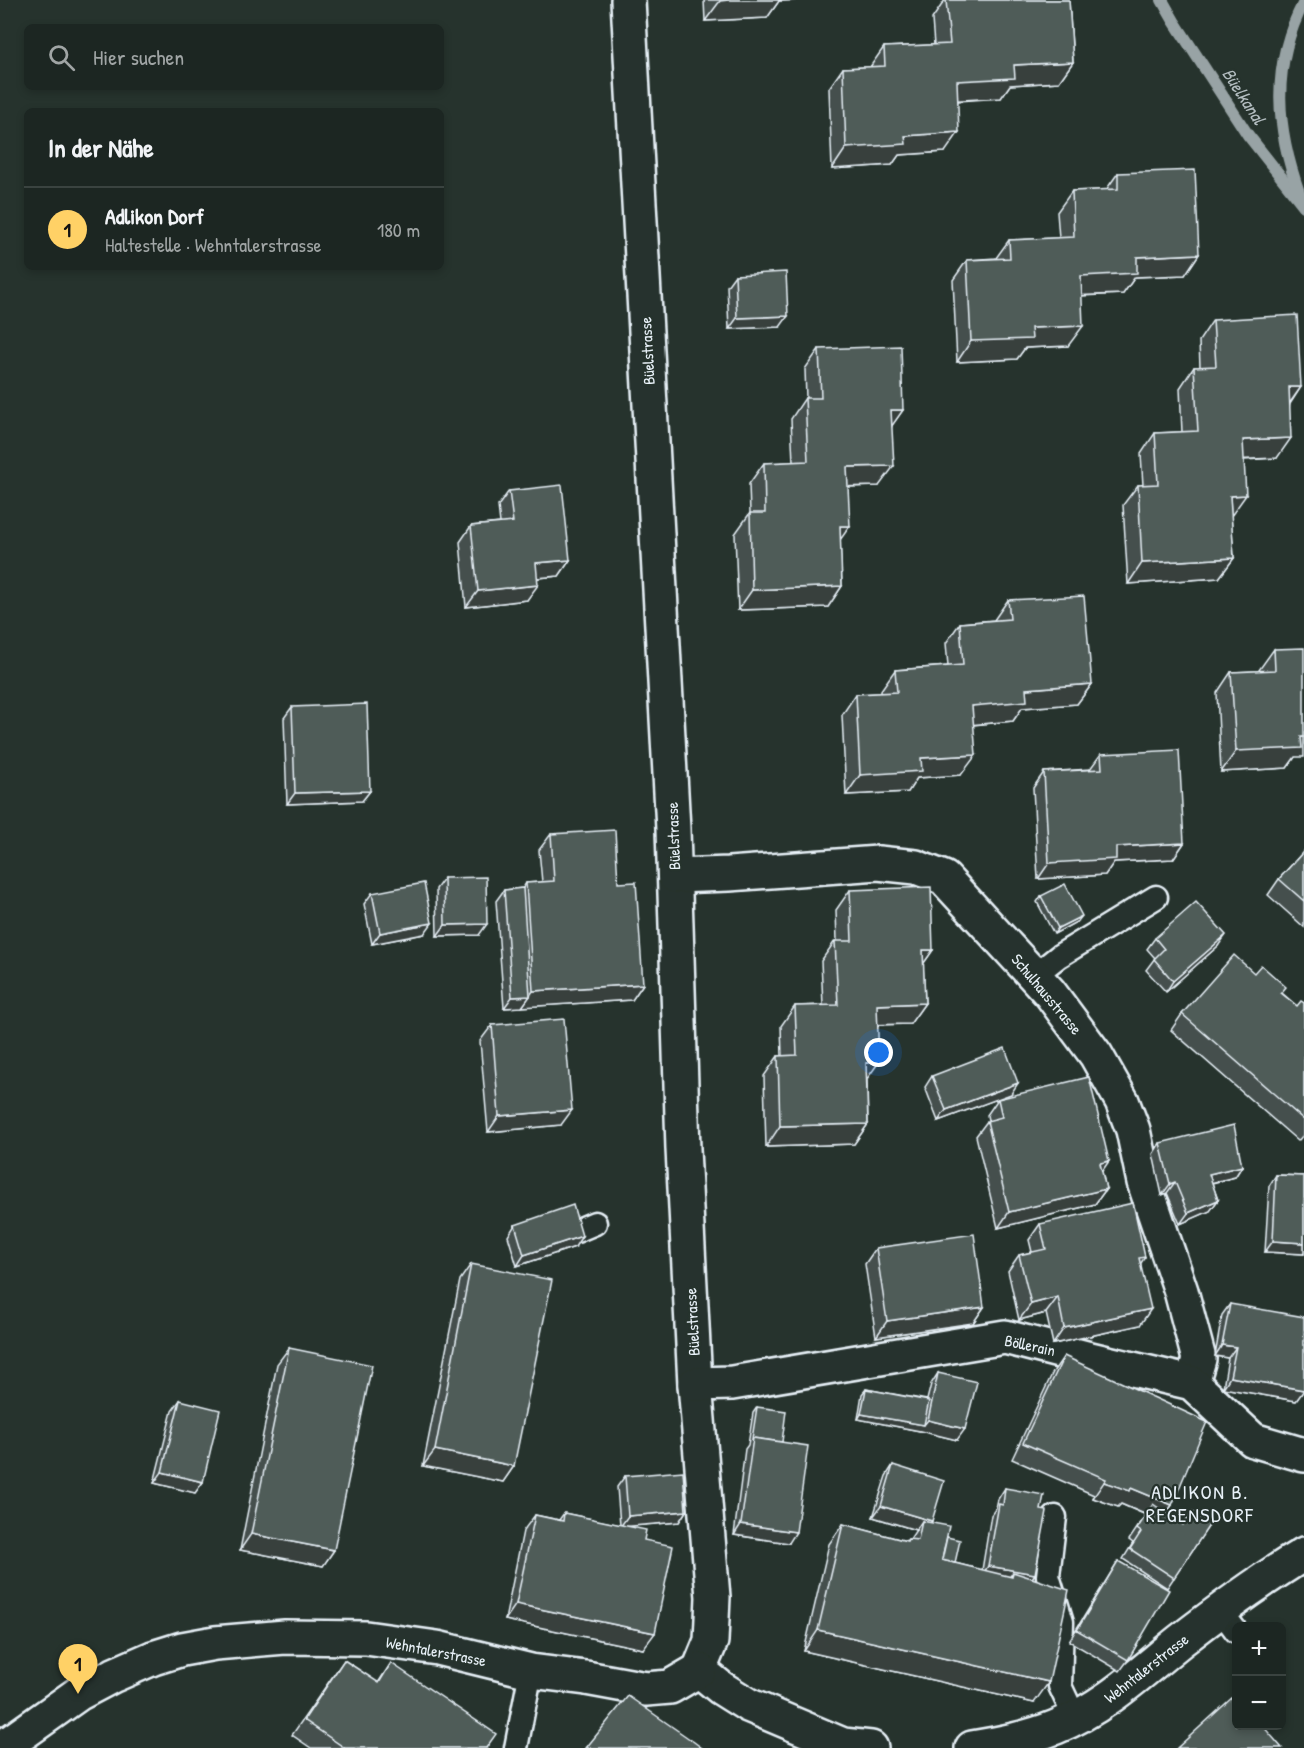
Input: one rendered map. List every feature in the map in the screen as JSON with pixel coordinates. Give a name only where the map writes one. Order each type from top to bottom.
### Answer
[{"type":"street","name":"Büelstrasse","points":[[628,0],[675,876],[683,1149],[695,1384],[713,1597],[711,1641],[699,1670]]},
{"type":"street","name":"Schulhausstrasse","points":[[675,876],[878,863],[916,867],[944,878],[1050,993],[1096,1055],[1122,1101],[1133,1130],[1144,1182],[1181,1291],[1199,1359],[1192,1383]]},
{"type":"street","name":"Böllerain","points":[[695,1384],[732,1383],[1005,1337],[1192,1383],[1253,1440],[1304,1455]]},
{"type":"street","name":"Wehntalerstrasse","points":[[972,1748],[1016,1744],[1075,1718],[1109,1699],[1181,1640],[1229,1621],[1270,1575],[1304,1554]]},
{"type":"street","name":"Wehntalerstrasse","points":[[2,1748],[70,1700],[114,1675],[153,1658],[214,1643],[285,1637],[366,1638],[437,1648],[531,1671],[646,1689],[670,1688],[699,1670]]},
{"type":"street","points":[[699,1670],[721,1688],[748,1705],[843,1745],[871,1748]]},
{"type":"lane","points":[[1035,975],[1059,956],[1156,897]]},
{"type":"lane","points":[[1055,1517],[1048,1576],[1062,1622],[1060,1686],[1075,1718]]},
{"type":"lane","points":[[516,1748],[531,1671]]},
{"type":"building","points":[[946,0],[1069,0],[1073,62],[1014,65],[1015,78],[957,81],[959,132],[905,136],[906,144],[846,148],[843,68],[885,66],[884,47],[950,44]]},
{"type":"building","points":[[1195,170],[1199,254],[1137,257],[1137,273],[1081,276],[1083,326],[1031,328],[1032,339],[971,341],[967,260],[1010,258],[1009,240],[1074,237],[1072,191],[1118,189],[1118,173]]},
{"type":"building","points":[[786,272],[788,316],[737,318],[735,275]]},
{"type":"building","points":[[1297,315],[1301,387],[1289,387],[1291,438],[1243,440],[1246,495],[1230,496],[1234,558],[1142,563],[1138,485],[1158,484],[1155,433],[1198,431],[1194,367],[1216,366],[1213,320]]},
{"type":"building","points":[[901,346],[903,410],[891,410],[894,466],[847,467],[850,526],[840,526],[842,586],[752,590],[750,513],[765,513],[764,463],[808,461],[805,398],[821,398],[819,349]]},
{"type":"building","points":[[562,485],[570,560],[536,563],[538,585],[478,591],[471,526],[513,522],[509,491]]},
{"type":"building","points":[[1084,596],[1092,684],[1026,689],[1027,701],[972,706],[976,755],[921,758],[922,771],[860,775],[856,694],[897,692],[895,670],[963,665],[960,623],[1010,619],[1008,600]]},
{"type":"building","points":[[1304,648],[1302,748],[1236,751],[1231,672],[1275,670],[1274,649]]},
{"type":"building","points":[[367,704],[370,791],[295,793],[292,707]]},
{"type":"building","points":[[1179,750],[1184,843],[1116,847],[1116,859],[1049,863],[1044,772],[1102,769],[1101,754]]},
{"type":"building","points":[[615,830],[618,883],[636,882],[643,984],[533,991],[526,883],[554,881],[551,834]]},
{"type":"building","points":[[1304,851],[1304,901],[1279,879]]},
{"type":"building","points":[[486,877],[487,924],[445,925],[444,878]]},
{"type":"building","points":[[424,883],[432,923],[380,933],[372,893]]},
{"type":"building","points":[[1065,884],[1082,916],[1058,928],[1041,896]]},
{"type":"building","points":[[931,887],[933,950],[923,950],[925,1003],[877,1005],[879,1062],[866,1063],[868,1124],[780,1126],[778,1056],[797,1055],[795,1006],[838,1005],[835,941],[852,941],[850,890]]},
{"type":"building","points":[[523,888],[530,996],[512,997],[504,890]]},
{"type":"building","points":[[1196,902],[1226,935],[1173,981],[1154,959],[1164,949],[1155,938]]},
{"type":"building","points":[[1234,955],[1254,973],[1261,965],[1286,987],[1281,993],[1297,1006],[1301,1001],[1304,1003],[1304,1120],[1182,1014]]},
{"type":"building","points":[[564,1019],[572,1110],[499,1116],[492,1025]]},
{"type":"building","points":[[1005,1048],[1018,1083],[946,1110],[932,1076]]},
{"type":"building","points":[[1089,1077],[1109,1161],[1100,1163],[1106,1189],[1009,1212],[987,1121],[1002,1117],[998,1099]]},
{"type":"building","points":[[1234,1125],[1242,1166],[1209,1174],[1218,1200],[1188,1213],[1175,1182],[1170,1184],[1160,1143]]},
{"type":"building","points":[[1276,1175],[1304,1176],[1304,1243],[1273,1241]]},
{"type":"building","points":[[1133,1203],[1145,1257],[1139,1258],[1151,1309],[1064,1328],[1058,1297],[1031,1304],[1019,1255],[1046,1249],[1040,1224]]},
{"type":"building","points":[[573,1205],[582,1236],[524,1255],[515,1225]]},
{"type":"building","points":[[974,1234],[984,1307],[887,1321],[876,1248]]},
{"type":"building","points":[[471,1264],[552,1280],[514,1466],[435,1450]]},
{"type":"building","points":[[1230,1304],[1304,1317],[1304,1390],[1230,1377],[1236,1347],[1222,1345]]},
{"type":"building","points":[[289,1348],[372,1365],[334,1550],[251,1534]]},
{"type":"building","points":[[1064,1356],[1207,1422],[1172,1505],[1131,1488],[1130,1491],[1104,1482],[1106,1479],[1023,1443]]},
{"type":"building","points":[[938,1373],[977,1382],[965,1429],[928,1420]]},
{"type":"building","points":[[866,1389],[929,1401],[924,1425],[861,1414]]},
{"type":"building","points":[[180,1400],[220,1410],[203,1482],[162,1472]]},
{"type":"building","points":[[757,1407],[786,1411],[782,1442],[752,1439]]},
{"type":"building","points":[[753,1438],[808,1446],[796,1532],[741,1524]]},
{"type":"building","points":[[893,1465],[944,1481],[932,1521],[881,1506]]},
{"type":"building","points":[[683,1471],[686,1511],[628,1516],[625,1476]]},
{"type":"building","points":[[1005,1488],[1044,1495],[1041,1510],[1047,1511],[1035,1574],[988,1566],[999,1504],[1003,1505]]},
{"type":"building","points":[[1153,1504],[1183,1525],[1192,1511],[1210,1524],[1174,1578],[1130,1549],[1141,1532],[1137,1529]]},
{"type":"building","points":[[564,1513],[646,1530],[644,1540],[673,1546],[655,1633],[516,1604],[535,1515],[563,1521]]},
{"type":"building","points":[[922,1521],[949,1526],[942,1560],[1012,1577],[1013,1572],[1069,1590],[1049,1682],[818,1630],[843,1524],[907,1541],[908,1539],[918,1540]]},
{"type":"building","points":[[947,1537],[960,1540],[955,1563],[942,1560]]},
{"type":"building","points":[[1118,1561],[1169,1590],[1128,1660],[1077,1630]]},
{"type":"building","points":[[344,1660],[379,1683],[391,1663],[496,1734],[486,1748],[345,1748],[304,1720]]},
{"type":"building","points":[[628,1696],[694,1742],[702,1748],[586,1748]]},
{"type":"building","points":[[1232,1698],[1232,1730],[1266,1730],[1282,1748],[1177,1748]]},
{"type":"waterway","name":"Büelkanal","points":[[1162,0],[1248,135],[1304,206]]},
{"type":"waterway","points":[[1300,195],[1286,146],[1280,98],[1281,74],[1286,50],[1293,26],[1304,2]]},
{"type":"place","name":"Adlikon Dorf","points":[[78,1694]]},
{"type":"district","name":"ADLIKON B. REGENSDORF","points":[[1200,1502]]}]
